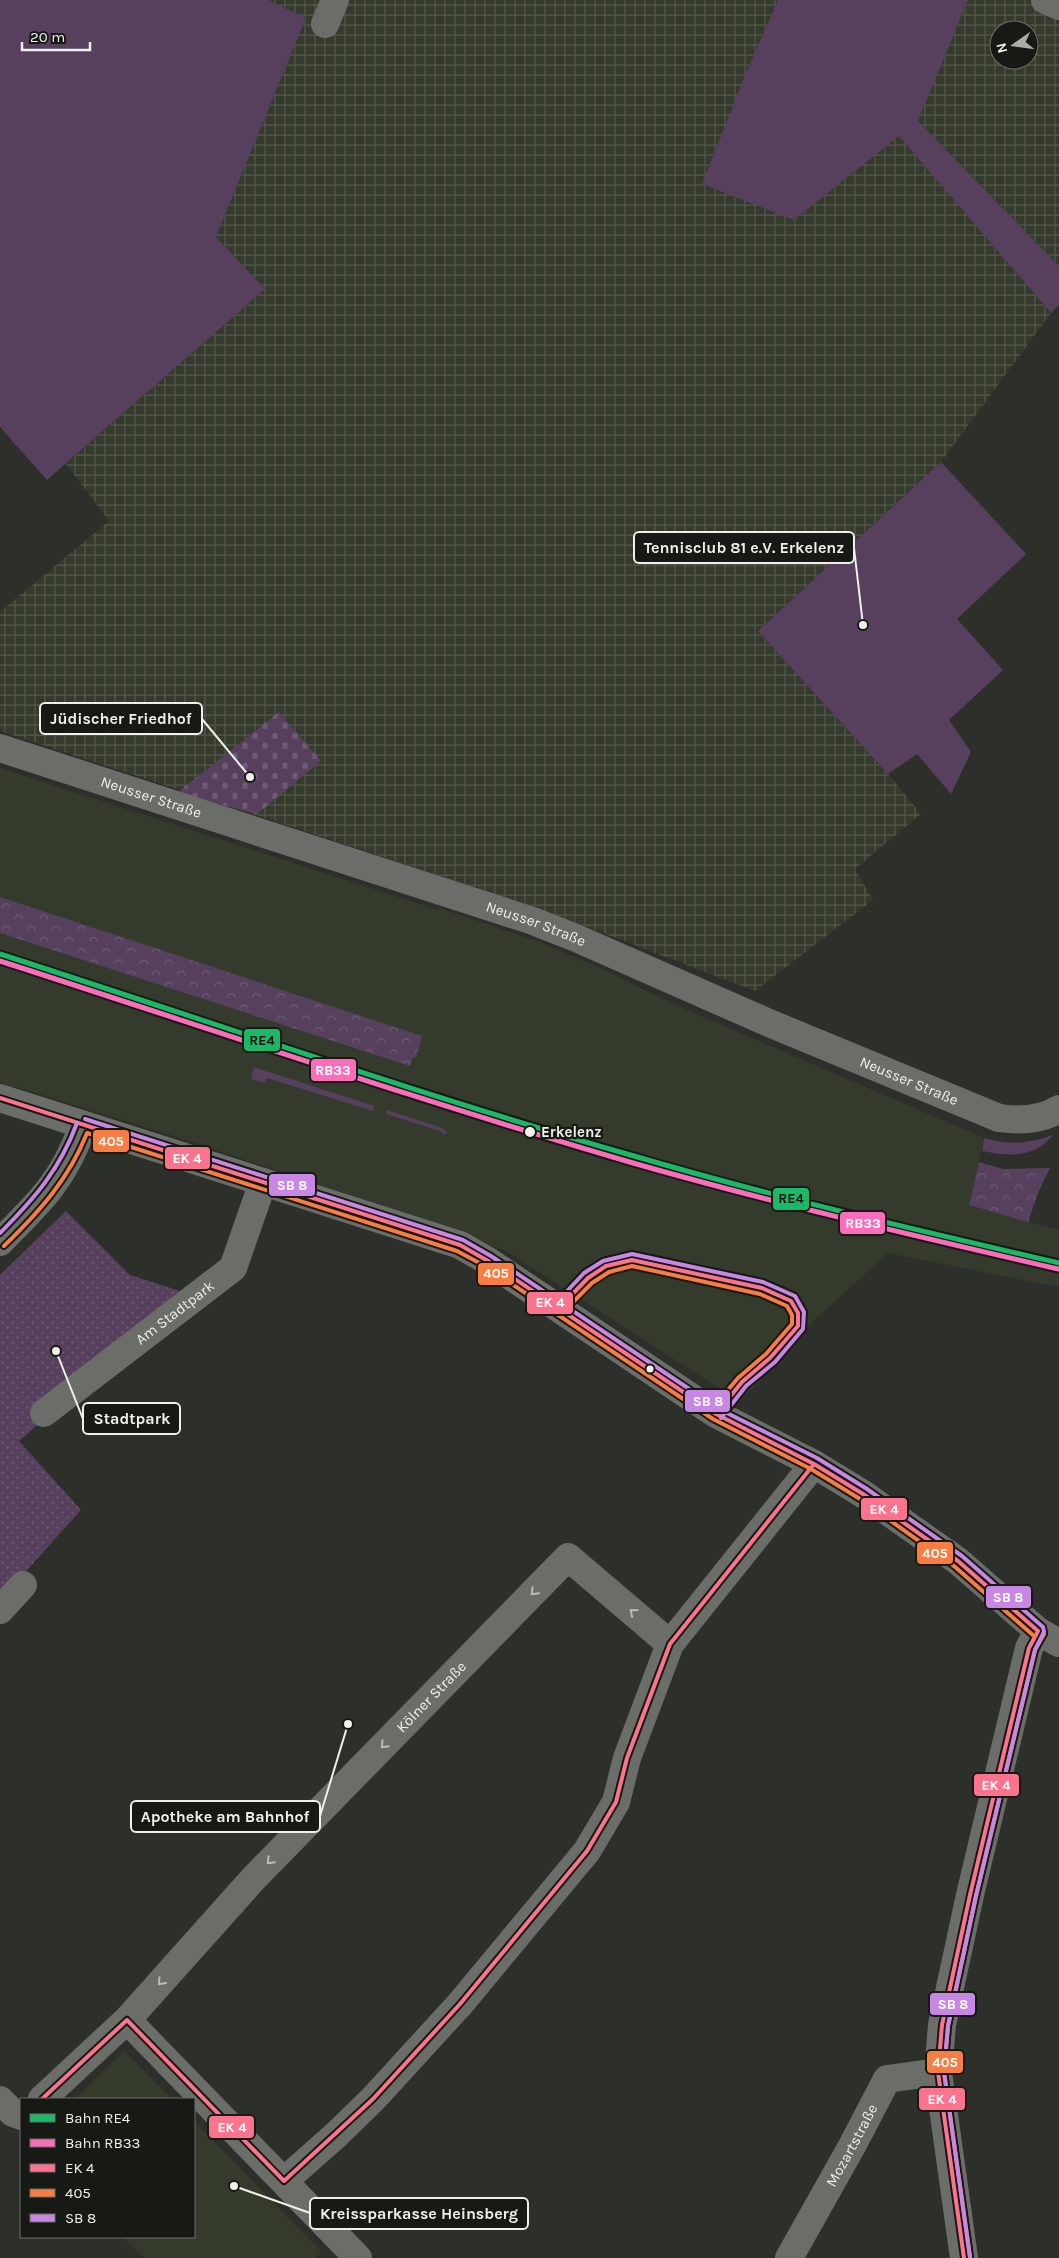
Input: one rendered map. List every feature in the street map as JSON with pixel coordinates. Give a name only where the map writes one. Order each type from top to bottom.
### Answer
[{"type":"street","points":[[1045,0],[1059,6]]},
{"type":"street","name":"Neusser Straße","points":[[0,748],[533,921],[778,1027],[1000,1118],[1015,1120],[1037,1118],[1059,1109]]},
{"type":"street","points":[[0,1098],[460,1245],[488,1261],[716,1414],[814,1464],[863,1494],[958,1561],[1049,1637],[1029,1648],[970,1895],[942,2025],[938,2072],[964,2258]]},
{"type":"street","points":[[0,1242],[40,1202],[54,1183],[74,1153],[83,1125]]},
{"type":"street","name":"Am Stadtpark","points":[[44,1413],[233,1268],[263,1182]]},
{"type":"street","points":[[284,2181],[336,2135],[460,2004],[587,1851],[616,1802],[627,1758],[670,1644],[814,1464]]},
{"type":"street","name":"Kölner Straße","points":[[43,2098],[127,2020],[252,1879],[568,1557],[670,1644]]},
{"type":"street","points":[[0,1610],[23,1585]]},
{"type":"street","points":[[127,2020],[358,2258]]},
{"type":"street","name":"Mozartstraße","points":[[789,2258],[852,2146],[886,2079],[938,2072]]},
{"type":"shaded area","points":[[269,0],[778,0],[748,68],[794,220],[899,135],[1051,313],[941,462],[758,631],[888,774],[921,814],[855,869],[873,900],[755,991],[532,906],[0,731],[0,612],[109,521],[66,464],[265,289],[216,237],[306,18]]},
{"type":"shaded area","points":[[968,0],[1059,0],[1059,266],[918,121]]},
{"type":"shaded area","points":[[0,768],[537,941],[596,966],[669,1002],[984,1138],[969,1205],[1059,1230],[1059,1287],[888,1253],[812,1322],[739,1401],[506,1251],[431,1222],[177,1137],[0,1082]]},
{"type":"shaded area","points":[[124,2051],[171,2098],[76,2098]]},
{"type":"shaded area","points":[[195,2122],[322,2252],[316,2258],[144,2258],[124,2238],[195,2238]]},
{"type":"green space","points":[[0,0],[269,0],[306,18],[216,237],[265,289],[47,480],[0,427]]},
{"type":"green space","points":[[778,0],[968,0],[918,121],[1059,266],[1059,305],[1051,313],[899,136],[794,220],[702,184],[748,68]]},
{"type":"green space","points":[[941,462],[1026,554],[957,619],[1003,670],[949,720],[971,752],[951,794],[917,754],[888,774],[758,631]]},
{"type":"green space","points":[[279,712],[321,761],[257,814],[177,793]]},
{"type":"green space","points":[[0,897],[422,1036],[416,1058],[413,1057],[410,1066],[0,933]]},
{"type":"green space","points":[[254,1067],[374,1106],[373,1111],[267,1078],[265,1083],[251,1079]]},
{"type":"green space","points":[[387,1110],[442,1128],[447,1132],[445,1135],[440,1131],[386,1114]]},
{"type":"green space","points":[[1053,1135],[1046,1143],[1029,1152],[1001,1154],[982,1151],[984,1138],[1002,1142],[1018,1142]]},
{"type":"green space","points":[[979,1162],[1003,1169],[1050,1168],[1040,1188],[1028,1222],[969,1205]]},
{"type":"green space","points":[[66,1211],[130,1275],[189,1294],[19,1441],[81,1510],[0,1600],[0,1275]]},
{"type":"rail line","name":"RE4","points":[[0,954],[554,1133],[793,1199],[1059,1263]]},
{"type":"rail line","name":"RB33","points":[[0,961],[395,1090],[633,1163],[898,1232],[1058,1269]]},
{"type":"transit line","points":[[0,1098],[460,1245],[488,1261],[716,1414],[814,1464],[863,1494],[958,1561],[1038,1631]]},
{"type":"transit line","points":[[85,1119],[463,1240],[491,1256],[719,1409],[817,1458],[867,1489],[962,1556],[1043,1627],[1044,1632],[1035,1650],[976,1896],[948,2026],[944,2072],[970,2257]]},
{"type":"transit line","points":[[0,1233],[45,1182],[63,1155],[77,1123]]},
{"type":"transit line","name":"405","points":[[4,1246],[52,1194],[80,1150],[87,1133],[457,1251],[485,1266],[713,1419],[811,1469],[860,1499],[954,1566],[1034,1636]]},
{"type":"transit line","points":[[555,1304],[584,1273],[603,1261],[632,1254],[763,1282],[795,1296],[804,1312],[803,1329],[775,1362],[746,1386],[721,1418]]},
{"type":"transit line","points":[[559,1308],[588,1278],[606,1266],[632,1260],[762,1288],[791,1301],[798,1313],[798,1326],[770,1358],[742,1382],[716,1414]]},
{"type":"transit line","name":"405","points":[[563,1312],[592,1283],[609,1272],[632,1266],[760,1294],[787,1306],[792,1315],[792,1324],[766,1354],[738,1378],[711,1410]]},
{"type":"transit line","points":[[284,2181],[373,2099],[460,2004],[587,1851],[616,1802],[627,1758],[670,1644],[814,1464]]},
{"type":"transit line","points":[[964,2258],[938,2072],[942,2025],[970,1895],[1029,1648],[1038,1631]]},
{"type":"transit line","name":"405","points":[[970,2257],[944,2072],[948,2026],[976,1896],[1035,1650],[1044,1634]]},
{"type":"transit line","points":[[127,2020],[284,2181]]},
{"type":"transit line","points":[[43,2098],[127,2020]]},
{"type":"place","name":"Tennisclub 81 e.V. Erkelenz","points":[[863,625]]},
{"type":"place","name":"Jüdischer Friedhof","points":[[250,777]]},
{"type":"place","name":"Erkelenz","points":[[530,1132]]},
{"type":"place","name":"Stadtpark","points":[[56,1351]]},
{"type":"place","name":"Apotheke am Bahnhof","points":[[348,1724]]},
{"type":"place","name":"Kreissparkasse Heinsberg","points":[[234,2186]]}]
